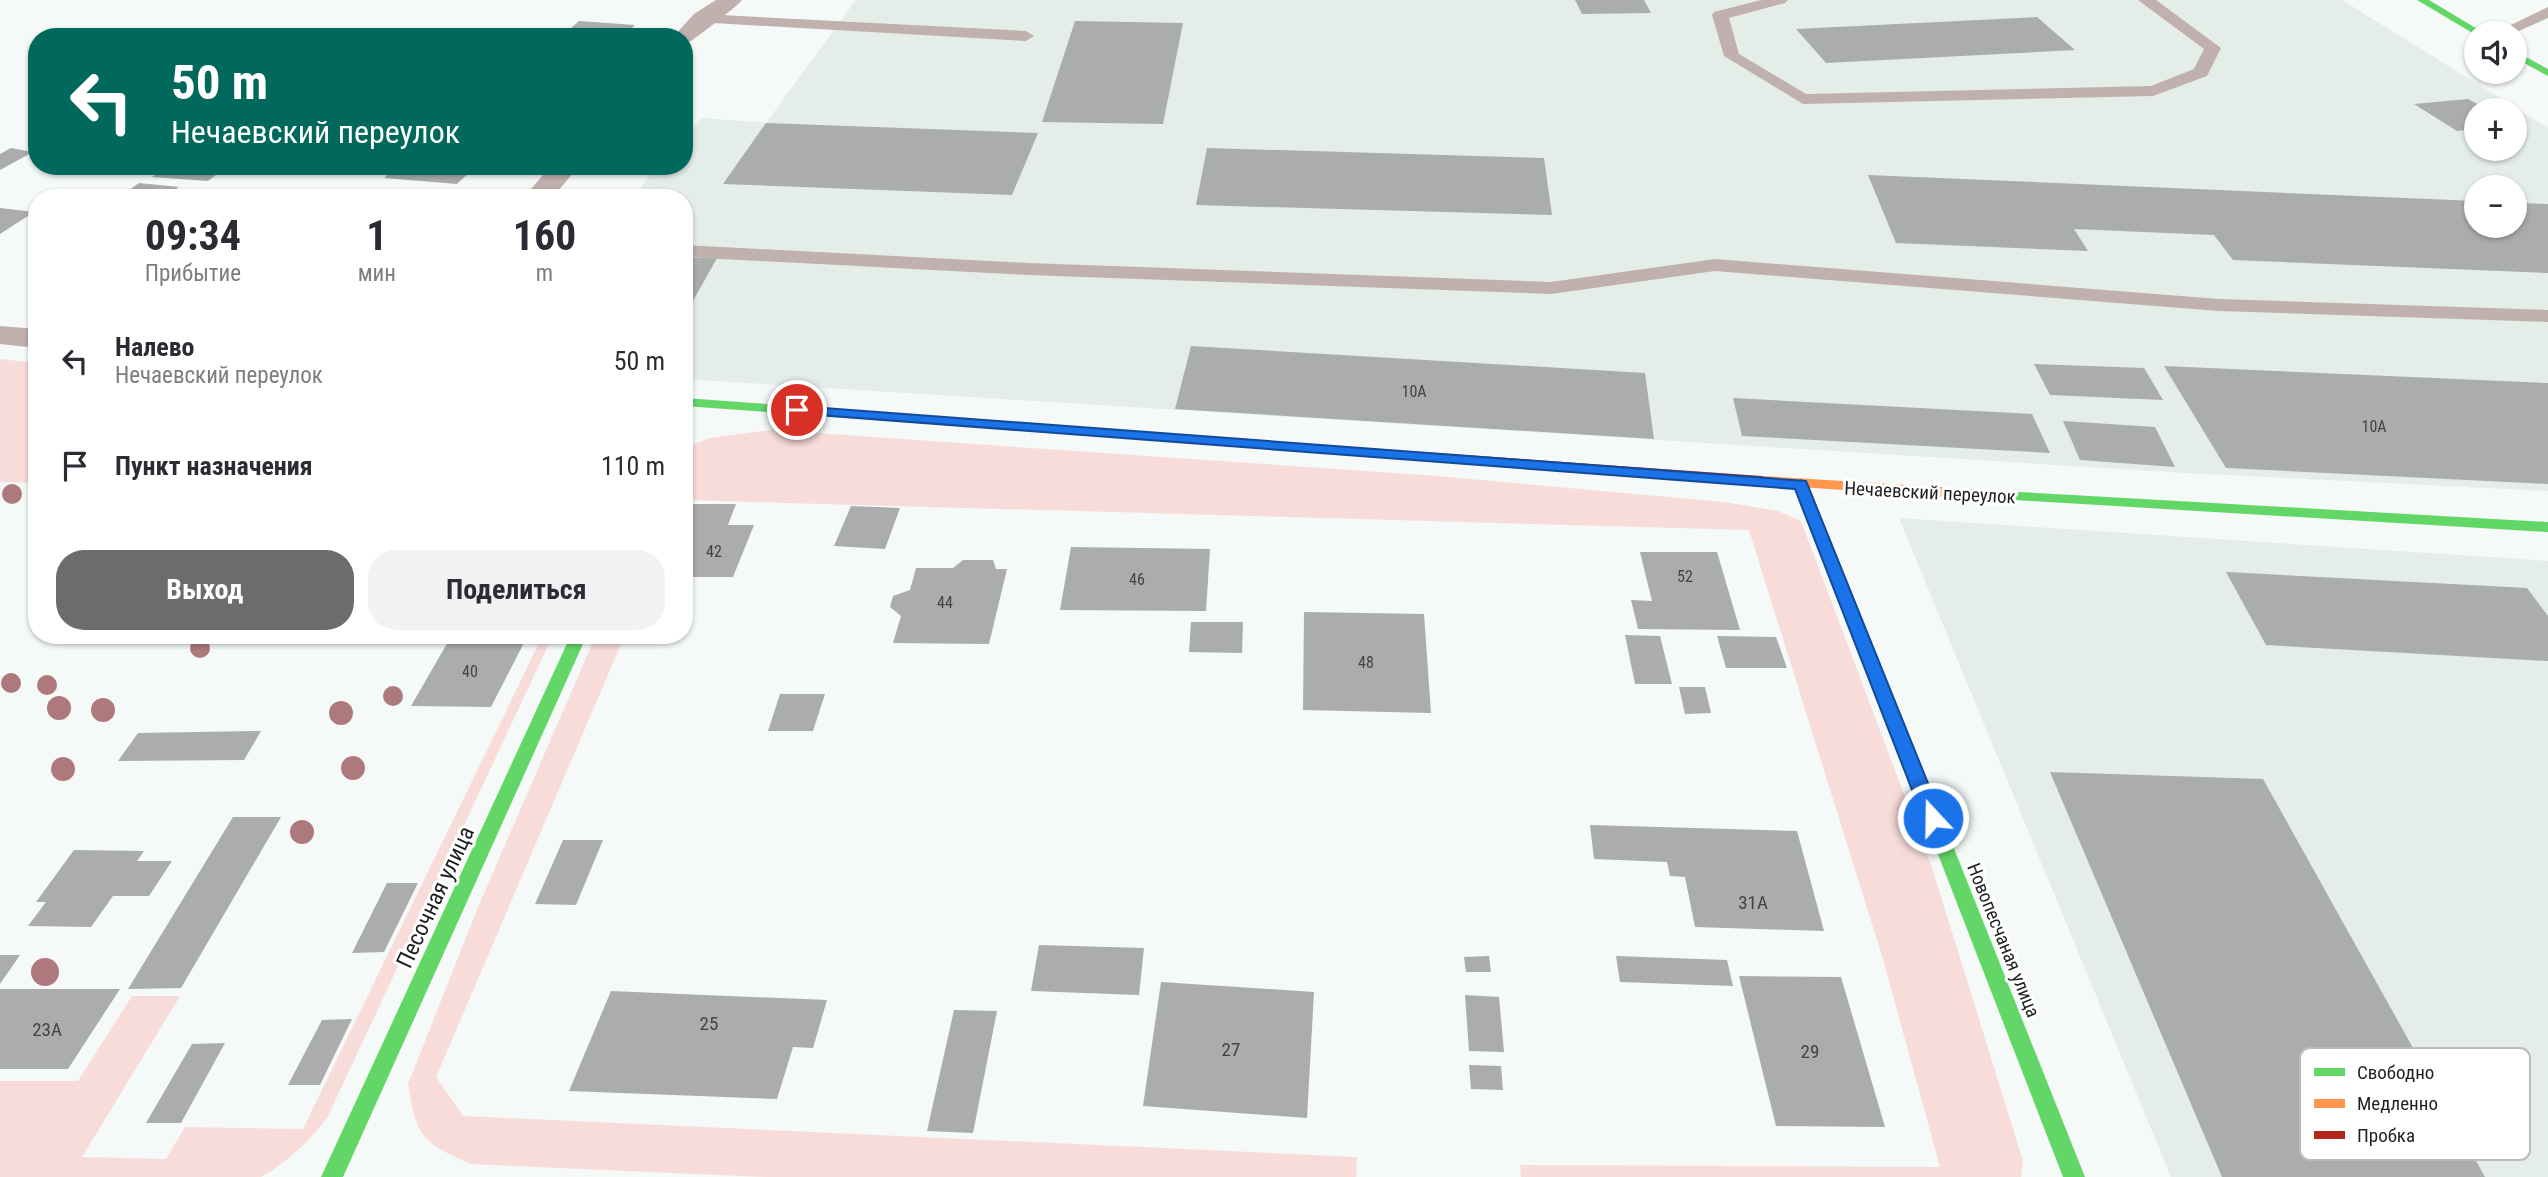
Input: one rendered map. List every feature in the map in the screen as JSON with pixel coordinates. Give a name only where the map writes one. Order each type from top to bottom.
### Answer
[{"type":"street","points":[[693,28],[702,19],[731,0]]},
{"type":"street","points":[[2422,0],[2464,24]]},
{"type":"street","points":[[2527,61],[2548,73]]},
{"type":"street","points":[[545,189],[558,175]]},
{"type":"street","points":[[0,335],[28,338]]},
{"type":"street","name":"Нечаевский переулок","points":[[693,404],[1801,484],[2548,527]]},
{"type":"street","name":"Новопесчаная улица","points":[[1801,484],[2074,1177]]},
{"type":"street","name":"Песочная улица","points":[[332,1177],[575,644]]},
{"type":"lane","points":[[1780,0],[1720,15],[1732,56],[1803,99],[2153,91],[2201,72],[2213,48],[2146,0]]},
{"type":"lane","points":[[2527,22],[2548,12]]},
{"type":"lane","points":[[702,19],[1026,36]]},
{"type":"lane","points":[[693,251],[1028,269],[1551,288],[1715,265],[2219,305],[2548,316]]},
{"type":"shaded area","points":[[856,0],[2342,0],[2464,76],[2464,84],[2477,84],[2500,98],[2464,98],[2464,161],[2527,161],[2527,115],[2548,128],[2548,491],[2185,473],[693,380],[693,189],[639,189],[651,175],[693,175],[693,128],[702,118],[766,123]]},
{"type":"shaded area","points":[[0,359],[28,362],[28,483],[0,482]]},
{"type":"shaded area","points":[[772,430],[1437,476],[1724,502],[1778,511],[1801,521],[1933,871],[2023,1161],[2021,1177],[1521,1177],[1520,1165],[1940,1167],[1883,959],[1749,530],[693,500],[693,445],[709,438]]},
{"type":"shaded area","points":[[1899,518],[2548,561],[2548,1177],[2171,1177]]},
{"type":"shaded area","points":[[539,644],[549,644],[327,1118],[289,1158],[261,1177],[0,1177],[0,1081],[78,1081],[132,996],[180,996],[82,1157],[166,1159],[185,1127],[303,1129]]},
{"type":"shaded area","points":[[592,644],[621,644],[436,1077],[463,1116],[1357,1157],[1356,1177],[764,1177],[471,1164],[442,1150],[424,1136],[414,1116],[408,1084],[479,905]]},
{"type":"building","points":[[1575,0],[1644,0],[1651,13],[1582,14]]},
{"type":"building","points":[[2037,17],[2075,50],[1826,63],[1796,29]]},
{"type":"building","points":[[579,21],[635,25],[632,28],[571,28]]},
{"type":"building","points":[[1075,21],[1183,23],[1163,124],[1042,122]]},
{"type":"building","points":[[2464,99],[2464,130],[2457,131],[2414,104]]},
{"type":"building","points":[[766,123],[1038,133],[1012,195],[723,184]]},
{"type":"building","points":[[11,148],[28,151],[28,155],[0,170],[0,154]]},
{"type":"building","points":[[1207,148],[1544,158],[1552,215],[1196,205]]},
{"type":"building","points":[[155,175],[216,175],[208,181],[152,177]]},
{"type":"building","points":[[388,175],[466,175],[457,184],[384,178]]},
{"type":"building","points":[[1868,175],[2464,200],[2464,238],[2527,238],[2527,203],[2548,204],[2548,273],[2233,260],[2214,235],[2074,229],[2088,251],[1896,243]]},
{"type":"building","points":[[139,183],[179,187],[176,189],[131,189]]},
{"type":"building","points":[[0,208],[28,211],[28,216],[0,234]]},
{"type":"building","points":[[693,258],[717,258],[693,301]]},
{"type":"building","points":[[1191,346],[1645,373],[1654,439],[1175,409]]},
{"type":"building","points":[[2034,364],[2144,368],[2163,400],[2050,395]]},
{"type":"building","points":[[2164,366],[2548,383],[2548,484],[2226,468]]},
{"type":"building","points":[[1733,398],[2032,414],[2050,453],[1742,436]]},
{"type":"building","points":[[2063,421],[2155,427],[2175,467],[2080,460]]},
{"type":"building","points":[[693,504],[736,504],[728,525],[754,525],[733,577],[693,577]]},
{"type":"building","points":[[851,506],[900,508],[885,549],[834,546]]},
{"type":"building","points":[[1071,547],[1210,549],[1206,611],[1060,610]]},
{"type":"building","points":[[1640,552],[1717,552],[1740,630],[1638,629],[1631,600],[1652,601]]},
{"type":"building","points":[[963,560],[993,560],[996,569],[1007,569],[989,644],[893,643],[901,616],[890,607],[893,596],[910,590],[916,568],[953,568]]},
{"type":"building","points":[[2226,572],[2527,588],[2548,616],[2548,661],[2266,645]]},
{"type":"building","points":[[1304,612],[1424,614],[1431,713],[1303,710]]},
{"type":"building","points":[[1191,622],[1243,622],[1242,653],[1189,652]]},
{"type":"building","points":[[1625,635],[1660,636],[1672,684],[1635,684]]},
{"type":"building","points":[[1717,636],[1776,637],[1787,668],[1726,668]]},
{"type":"building","points":[[447,644],[523,644],[491,707],[411,706]]},
{"type":"building","points":[[1679,687],[1705,687],[1711,713],[1685,714]]},
{"type":"building","points":[[780,694],[825,694],[813,731],[768,731]]},
{"type":"building","points":[[261,731],[244,760],[118,761],[138,733]]},
{"type":"building","points":[[2050,772],[2263,779],[2413,1048],[2300,1048],[2300,1160],[2476,1160],[2485,1177],[2222,1177]]},
{"type":"building","points":[[233,817],[281,817],[181,988],[128,989]]},
{"type":"building","points":[[1590,825],[1797,831],[1824,931],[1695,927],[1685,877],[1670,876],[1667,862],[1594,859]]},
{"type":"building","points":[[563,840],[603,840],[576,905],[535,904]]},
{"type":"building","points":[[74,850],[144,851],[137,861],[172,861],[149,896],[113,896],[91,927],[28,926],[46,902],[36,902]]},
{"type":"building","points":[[387,883],[418,883],[384,952],[352,953]]},
{"type":"building","points":[[1039,945],[1144,948],[1139,995],[1031,991]]},
{"type":"building","points":[[0,955],[20,955],[0,984]]},
{"type":"building","points":[[1489,956],[1491,972],[1466,972],[1464,957]]},
{"type":"building","points":[[1616,956],[1727,960],[1733,986],[1620,982]]},
{"type":"building","points":[[1739,976],[1841,977],[1885,1127],[1776,1126]]},
{"type":"building","points":[[1161,982],[1314,992],[1307,1118],[1143,1106]]},
{"type":"building","points":[[0,989],[120,989],[68,1069],[0,1069]]},
{"type":"building","points":[[611,991],[827,1000],[813,1048],[793,1047],[777,1099],[569,1091]]},
{"type":"building","points":[[1465,995],[1499,997],[1504,1052],[1469,1051]]},
{"type":"building","points":[[954,1010],[997,1011],[973,1133],[927,1131]]},
{"type":"building","points":[[352,1019],[320,1085],[288,1085],[322,1020]]},
{"type":"building","points":[[225,1043],[181,1123],[146,1123],[192,1044]]},
{"type":"building","points":[[1469,1065],[1501,1066],[1503,1090],[1471,1089]]},
{"type":"traffic: fast","points":[[2422,0],[2464,24]]},
{"type":"traffic: fast","points":[[2527,61],[2548,73]]},
{"type":"traffic: fast","points":[[693,403],[1422,456]]},
{"type":"traffic: fast","points":[[2003,496],[2548,527]]},
{"type":"traffic: fast","points":[[332,1177],[575,644]]},
{"type":"traffic: fast","points":[[1870,658],[2074,1177]]},
{"type":"traffic: slow","points":[[1762,481],[2003,496]]},
{"type":"traffic: jam","points":[[1422,456],[1762,481]]},
{"type":"traffic: jam","points":[[1801,484],[1870,658]]},
{"type":"route","points":[[797,410],[1801,484],[1933,818]]}]
